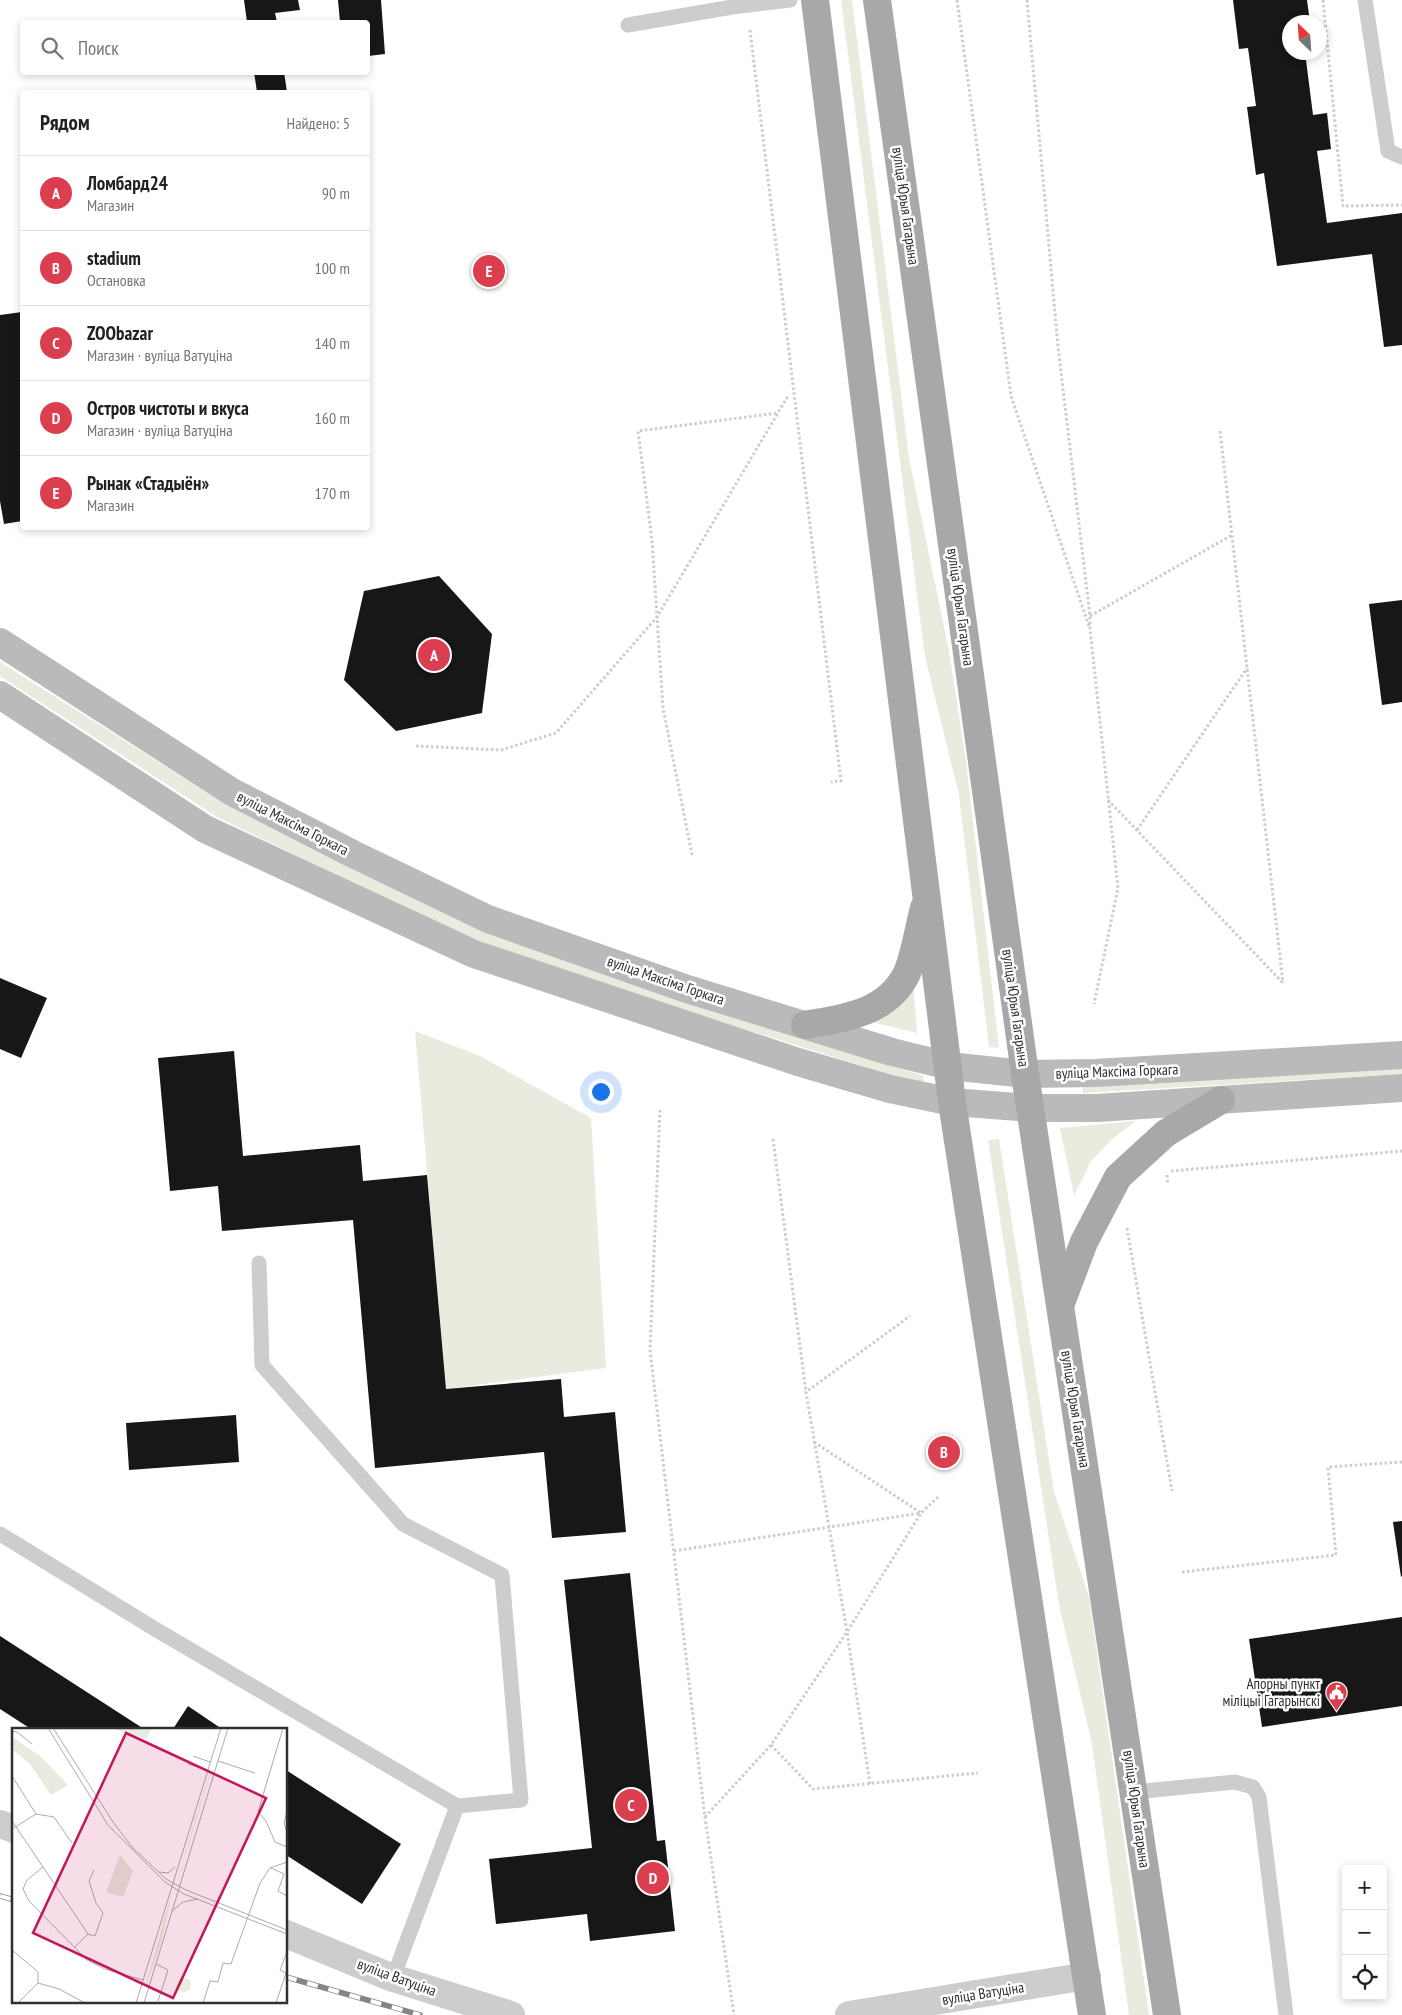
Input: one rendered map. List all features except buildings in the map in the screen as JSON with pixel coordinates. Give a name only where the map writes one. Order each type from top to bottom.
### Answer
[{"type":"main road","points":[[815,0],[952,1102],[1092,2015]]},
{"type":"main road","name":"вуліца Юрыя Гагарына","points":[[877,0],[1025,1074],[1167,2015]]},
{"type":"main road","points":[[805,1025],[858,1015],[886,1000],[906,975],[927,896]]},
{"type":"main road","points":[[1061,1305],[1084,1242],[1118,1177],[1166,1133],[1221,1100]]},
{"type":"street","name":"вуліца Максіма Горкага","points":[[0,642],[232,792],[353,854],[488,919],[687,989],[892,1052],[949,1066],[1025,1074],[1095,1073],[1402,1055]]},
{"type":"street","points":[[0,696],[205,829],[474,954],[798,1062],[890,1089],[952,1102],[1030,1108],[1097,1108],[1402,1088]]},
{"type":"street","points":[[0,1824],[12,1828]]},
{"type":"street","name":"вуліца Ватуціна","points":[[288,1935],[392,1978],[511,2015]]},
{"type":"street","name":"вуліца Ватуціна","points":[[849,2015],[1086,1976]]},
{"type":"lane","points":[[628,25],[746,5],[790,0]]},
{"type":"lane","points":[[1365,0],[1388,151],[1402,157]]},
{"type":"lane","points":[[0,1534],[155,1630],[458,1806],[521,1800],[502,1575],[403,1524],[262,1365],[259,1263]]},
{"type":"lane","points":[[1134,1792],[1235,1782],[1253,1786],[1259,1797],[1286,2015]]},
{"type":"lane","points":[[392,1978],[458,1806]]},
{"type":"path","points":[[956,0],[1010,396],[1090,629]]},
{"type":"path","points":[[1026,0],[1058,347],[1090,616],[1118,888],[1094,1004]]},
{"type":"path","points":[[1323,0],[1343,206],[1402,205]]},
{"type":"path","points":[[746,5],[841,781],[831,782]]},
{"type":"path","points":[[416,746],[502,750],[556,733],[657,617],[788,396]]},
{"type":"path","points":[[692,855],[663,708],[652,540],[638,430],[778,413]]},
{"type":"path","points":[[1108,800],[1283,983],[1220,431]]},
{"type":"path","points":[[1090,616],[1232,535]]},
{"type":"path","points":[[1137,830],[1247,668]]},
{"type":"path","points":[[660,1110],[650,1350],[705,1818],[734,2015]]},
{"type":"path","points":[[773,1139],[806,1392],[847,1632],[870,1784]]},
{"type":"path","points":[[1168,1185],[1166,1171],[1402,1151]]},
{"type":"path","points":[[1126,1223],[1172,1491]]},
{"type":"path","points":[[806,1392],[910,1316]]},
{"type":"path","points":[[814,1442],[921,1513]]},
{"type":"path","points":[[1182,1572],[1336,1555],[1328,1467],[1402,1462]]},
{"type":"path","points":[[705,1818],[771,1745],[847,1632],[921,1513],[938,1497]]},
{"type":"path","points":[[674,1551],[921,1513]]},
{"type":"path","points":[[771,1745],[813,1789],[978,1773]]},
{"type":"shaded area","points":[[841,0],[852,0],[909,458],[949,651],[966,761],[999,1048],[989,1047],[959,795],[925,657]]},
{"type":"shaded area","points":[[0,662],[225,804],[845,1051],[924,1076],[923,1085],[693,1013],[466,938],[217,817],[0,676]]},
{"type":"shaded area","points":[[913,980],[917,1033],[867,1021],[886,1015],[897,1008]]},
{"type":"shaded area","points":[[415,1031],[480,1056],[591,1118],[606,1368],[446,1389]]},
{"type":"shaded area","points":[[1402,1066],[1402,1074],[1083,1093],[1082,1085]]},
{"type":"shaded area","points":[[1136,1121],[1112,1139],[1091,1161],[1074,1196],[1060,1128]]},
{"type":"shaded area","points":[[999,1139],[1054,1492],[1089,1597],[1149,2015],[1129,2015],[1092,1744],[1059,1605],[988,1140]]},
{"type":"railway","points":[[0,1896],[12,1899]]},
{"type":"railway","points":[[288,1978],[420,2015]]},
{"type":"place","name":"Рынак «Стадыён»","points":[[489,271]]},
{"type":"place","name":"Ломбард24","points":[[434,655]]},
{"type":"place","name":"stadium","points":[[944,1452]]},
{"type":"place","name":"Апорны пункт міліцыі Гагарынскі","points":[[1336,1711]]},
{"type":"place","name":"ZOObazar","points":[[631,1805]]},
{"type":"place","name":"Остров чистоты и вкуса","points":[[653,1878]]}]
